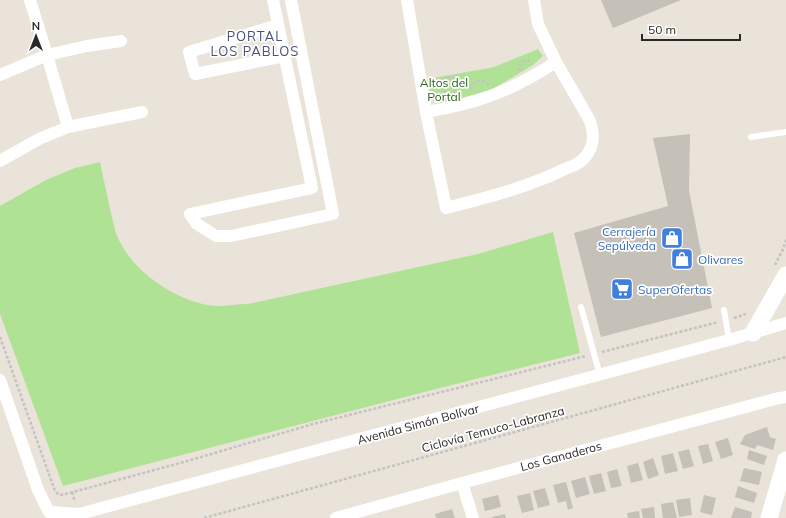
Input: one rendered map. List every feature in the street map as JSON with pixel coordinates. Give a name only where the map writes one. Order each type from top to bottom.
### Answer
[{"type":"main road","points":[[753,333],[780,271]]},
{"type":"main road","points":[[769,518],[786,460]]},
{"type":"street","points":[[30,0],[68,127]]},
{"type":"street","points":[[274,0],[284,56],[312,188]]},
{"type":"street","points":[[291,0],[328,185],[333,214],[231,236],[216,236],[197,224],[190,214],[328,185]]},
{"type":"street","points":[[408,0],[426,112],[446,208],[483,199],[548,178],[580,162],[590,149],[593,134],[589,119],[556,62],[538,24],[534,0]]},
{"type":"street","points":[[278,26],[189,52],[195,74],[284,56]]},
{"type":"street","points":[[0,75],[47,55],[87,46],[122,41]]},
{"type":"street","points":[[426,112],[450,108],[496,95],[517,86],[556,62]]},
{"type":"street","points":[[0,161],[39,139],[68,127],[142,112]]},
{"type":"street","name":"Avenida Simón Bolívar","points":[[0,380],[38,490],[49,512],[79,514],[729,340],[786,323]]},
{"type":"street","name":"Los Ganaderos","points":[[336,518],[786,397]]},
{"type":"street","points":[[462,483],[473,518]]},
{"type":"lane","points":[[751,138],[786,132]]},
{"type":"lane","points":[[582,307],[600,374]]},
{"type":"lane","points":[[724,310],[729,340]]},
{"type":"path","points":[[520,74],[518,68],[521,63],[526,60],[531,61]]},
{"type":"path","points":[[446,77],[451,77],[456,80],[457,87],[454,92],[448,94],[443,91],[440,85],[443,79],[446,77]]},
{"type":"path","points":[[471,89],[473,84],[480,80],[487,84],[489,91]]},
{"type":"path","points":[[780,271],[783,249],[786,240]]},
{"type":"path","points":[[0,337],[55,491],[62,495],[184,462],[313,424],[746,315],[749,310]]},
{"type":"path","name":"Ciclovía Temuco-Labranza","points":[[204,518],[786,357]]},
{"type":"green space","name":"Altos del Portal","points":[[538,49],[543,56],[533,65],[491,90],[441,103],[432,100],[428,79],[494,67]]},
{"type":"green space","points":[[100,162],[116,232],[121,244],[129,256],[138,267],[162,286],[190,300],[204,304],[217,306],[248,304],[478,254],[553,232],[580,353],[63,486],[0,314],[0,206],[46,180],[75,168]]},
{"type":"building","points":[[601,0],[681,0],[613,28]]},
{"type":"building","points":[[690,134],[689,191],[712,308],[601,337],[574,233],[668,206],[653,138]]},
{"type":"building","points":[[767,427],[770,437],[776,439],[773,450],[757,445],[755,449],[740,444],[745,435]]},
{"type":"building","points":[[728,438],[733,455],[721,459],[715,442]]},
{"type":"building","points":[[708,444],[713,461],[703,464],[698,446]]},
{"type":"building","points":[[689,449],[694,466],[683,469],[678,452]]},
{"type":"building","points":[[749,450],[767,456],[764,465],[747,459]]},
{"type":"building","points":[[673,453],[678,471],[665,474],[661,456]]},
{"type":"building","points":[[653,458],[659,475],[648,479],[643,462]]},
{"type":"building","points":[[638,463],[643,480],[631,483],[627,466]]},
{"type":"building","points":[[744,468],[762,472],[759,485],[740,481]]},
{"type":"building","points":[[617,469],[622,486],[611,488],[607,472]]},
{"type":"building","points":[[601,473],[606,491],[594,494],[589,476]]},
{"type":"building","points":[[585,477],[590,494],[576,498],[571,481]]},
{"type":"building","points":[[566,482],[573,508],[568,510],[566,501],[558,503],[553,485]]},
{"type":"building","points":[[738,486],[757,493],[754,503],[735,497]]},
{"type":"building","points":[[545,488],[550,505],[538,508],[533,491]]},
{"type":"building","points":[[530,493],[534,510],[522,513],[517,496]]},
{"type":"building","points":[[498,495],[501,507],[485,511],[482,499]]},
{"type":"building","points":[[704,495],[716,498],[712,515],[700,512]]},
{"type":"building","points":[[690,498],[692,515],[679,517],[676,500]]},
{"type":"building","points":[[673,502],[677,518],[663,518],[661,504]]},
{"type":"building","points":[[654,507],[655,518],[643,518],[641,509]]},
{"type":"building","points":[[735,507],[752,512],[751,518],[731,518]]},
{"type":"building","points":[[452,509],[455,518],[436,518],[435,514]]},
{"type":"building","points":[[639,511],[640,518],[628,518],[627,513]]},
{"type":"building","points":[[505,514],[506,518],[492,518],[492,517]]},
{"type":"place","name":"Cerrajería Sepúlveda","points":[[672,238]]},
{"type":"place","name":"Olivares","points":[[682,259]]},
{"type":"place","name":"SuperOfertas","points":[[622,289]]},
{"type":"district","name":"PORTAL LOS PABLOS","points":[[255,44]]}]
